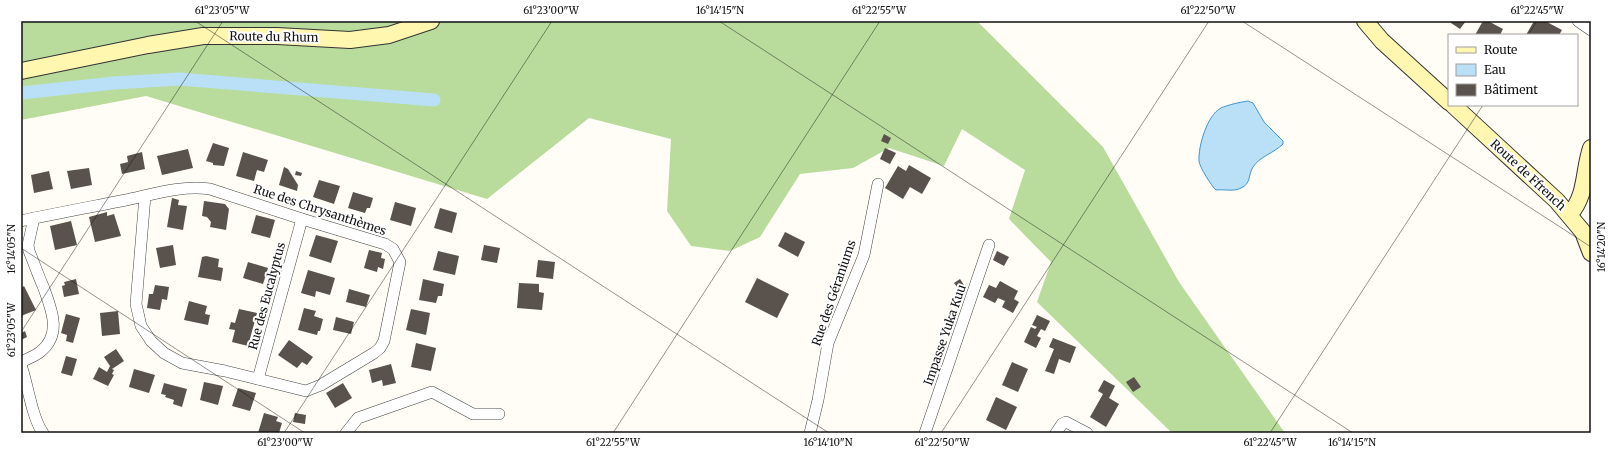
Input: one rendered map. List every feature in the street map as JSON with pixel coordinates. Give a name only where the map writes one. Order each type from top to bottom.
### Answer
[{"type":"street","name":"Route du Rhum","points":[[21,71],[148,45],[203,36],[276,36],[350,40],[389,35],[431,21]]},
{"type":"street","points":[[1365,21],[1382,41],[1448,101]]},
{"type":"street","points":[[1578,21],[1591,30]]},
{"type":"street","name":"Route de Ffrench","points":[[1454,106],[1558,201],[1584,232],[1591,252]]},
{"type":"street","points":[[1570,214],[1579,202],[1591,148]]},
{"type":"street","name":"Rue des Géraniums","points":[[810,433],[818,400],[828,343],[864,255],[878,184]]},
{"type":"street","points":[[1584,185],[1584,232]]},
{"type":"street","name":"Rue des Chrysanthèmes","points":[[21,221],[145,196],[191,188],[210,189],[385,244],[396,253],[400,262],[386,335],[380,348],[374,354],[313,389],[306,391],[225,371],[182,363],[164,353],[151,341],[141,326],[136,304],[145,196]]},
{"type":"street","points":[[21,362],[40,352],[47,344],[54,324],[53,313],[29,252],[28,245],[34,218]]},
{"type":"street","name":"Rue des Eucalyptus","points":[[258,379],[302,219]]},
{"type":"street","name":"Impasse Yuka Kuu","points":[[926,433],[989,245]]},
{"type":"street","points":[[21,366],[38,427],[43,433]]},
{"type":"street","points":[[346,433],[358,418],[432,392],[473,414],[499,414]]},
{"type":"street","points":[[1056,433],[1062,424],[1066,422],[1087,433]]},
{"type":"green space","points":[[21,21],[977,21],[1103,147],[1179,282],[1285,433],[1172,433],[1037,302],[1051,262],[1009,219],[1025,170],[962,129],[944,166],[889,148],[853,168],[800,174],[760,237],[730,251],[691,246],[667,211],[671,139],[589,118],[487,199],[146,96],[21,120]]},
{"type":"water","points":[[1248,101],[1253,103],[1264,122],[1283,141],[1283,144],[1253,167],[1248,182],[1244,186],[1235,190],[1216,190],[1206,176],[1199,161],[1200,148],[1204,132],[1212,117],[1221,108]]},
{"type":"building","points":[[1452,21],[1466,21],[1460,29],[1451,23]]},
{"type":"building","points":[[1483,21],[1488,21],[1503,29],[1500,34],[1476,34]]},
{"type":"building","points":[[1534,21],[1545,21],[1562,30],[1560,34],[1527,34]]},
{"type":"building","points":[[884,134],[891,138],[888,144],[881,141]]},
{"type":"building","points":[[213,143],[229,148],[224,166],[213,165],[213,163],[206,161]]},
{"type":"building","points":[[885,148],[896,153],[890,164],[880,159]]},
{"type":"building","points":[[188,149],[193,168],[162,175],[157,156]]},
{"type":"building","points":[[142,152],[145,169],[122,174],[120,164],[128,162],[127,156]]},
{"type":"building","points":[[243,152],[268,160],[264,172],[257,170],[254,181],[236,176]]},
{"type":"building","points":[[909,165],[931,178],[922,194],[910,187],[903,199],[885,188],[898,166],[906,171]]},
{"type":"building","points":[[284,167],[288,169],[298,185],[297,191],[279,185]]},
{"type":"building","points":[[89,168],[92,185],[71,189],[67,171]]},
{"type":"building","points":[[49,171],[53,189],[34,193],[31,175]]},
{"type":"building","points":[[296,171],[302,173],[301,176],[295,175]]},
{"type":"building","points":[[319,180],[340,186],[334,204],[313,197]]},
{"type":"building","points":[[353,192],[373,198],[370,208],[367,208],[365,213],[348,208]]},
{"type":"building","points":[[172,198],[179,200],[178,205],[187,206],[183,230],[167,227]]},
{"type":"building","points":[[204,201],[225,204],[229,209],[226,230],[210,227],[211,222],[207,217],[202,216]]},
{"type":"building","points":[[395,202],[416,208],[411,226],[390,220]]},
{"type":"building","points":[[440,208],[457,213],[452,233],[434,228]]},
{"type":"building","points":[[107,212],[107,216],[114,214],[121,236],[95,242],[89,217]]},
{"type":"building","points":[[256,215],[275,220],[270,238],[251,233]]},
{"type":"building","points":[[71,221],[77,245],[55,250],[50,226]]},
{"type":"building","points":[[785,232],[805,242],[798,257],[778,246]]},
{"type":"building","points":[[316,235],[338,241],[331,263],[309,256]]},
{"type":"building","points":[[173,245],[176,265],[160,268],[156,248]]},
{"type":"building","points":[[484,245],[500,248],[497,263],[481,260]]},
{"type":"building","points":[[369,250],[382,253],[381,258],[385,259],[383,269],[378,267],[377,272],[364,268]]},
{"type":"building","points":[[438,251],[459,256],[455,275],[433,270]]},
{"type":"building","points":[[997,251],[1009,257],[1004,266],[993,260]]},
{"type":"building","points":[[206,256],[219,259],[218,267],[223,268],[221,281],[198,277],[202,257]]},
{"type":"building","points":[[538,260],[555,262],[553,279],[536,277]]},
{"type":"building","points":[[248,262],[268,268],[263,284],[243,278]]},
{"type":"building","points":[[308,270],[335,278],[330,295],[316,291],[315,297],[301,293]]},
{"type":"building","points":[[757,278],[789,294],[777,318],[745,302]]},
{"type":"building","points":[[76,279],[79,294],[64,297],[62,286],[65,285],[64,282]]},
{"type":"building","points":[[423,279],[444,284],[442,296],[438,296],[436,303],[419,300]]},
{"type":"building","points":[[960,279],[966,288],[961,292],[954,283]]},
{"type":"building","points":[[1000,281],[1018,291],[1014,299],[1019,302],[1013,313],[1002,307],[1005,301],[998,298],[995,303],[983,297],[989,285],[996,288]]},
{"type":"building","points":[[519,283],[539,284],[539,292],[544,293],[542,310],[517,308]]},
{"type":"building","points":[[155,285],[169,287],[167,300],[162,299],[160,310],[147,308],[149,294],[153,294]]},
{"type":"building","points":[[24,286],[36,310],[21,316],[21,288]]},
{"type":"building","points":[[349,289],[370,295],[366,307],[346,302]]},
{"type":"building","points":[[189,301],[207,306],[205,314],[210,315],[208,325],[184,320]]},
{"type":"building","points":[[304,308],[316,311],[314,316],[323,319],[320,331],[318,331],[317,335],[298,330]]},
{"type":"building","points":[[239,309],[257,313],[248,346],[232,342],[235,330],[229,329],[231,322],[235,323]]},
{"type":"building","points":[[411,309],[430,313],[426,335],[406,330]]},
{"type":"building","points":[[118,311],[120,334],[102,336],[100,313]]},
{"type":"building","points":[[66,314],[80,318],[73,343],[66,341],[67,335],[61,333]]},
{"type":"building","points":[[1037,315],[1050,321],[1045,331],[1041,329],[1037,336],[1041,338],[1036,348],[1024,342],[1031,327],[1035,329],[1037,327],[1032,325]]},
{"type":"building","points":[[336,317],[354,322],[351,334],[333,330]]},
{"type":"building","points":[[25,331],[27,337],[21,340],[21,333]]},
{"type":"building","points":[[1053,338],[1076,347],[1070,363],[1059,359],[1054,374],[1045,371],[1054,349],[1049,347]]},
{"type":"building","points":[[289,340],[313,357],[307,365],[302,362],[297,368],[278,355]]},
{"type":"building","points":[[416,343],[436,348],[431,371],[411,367]]},
{"type":"building","points":[[116,349],[124,361],[112,369],[114,370],[112,374],[114,375],[108,386],[93,379],[99,367],[107,372],[110,366],[104,357]]},
{"type":"building","points":[[66,356],[77,359],[72,376],[61,373]]},
{"type":"building","points":[[1012,362],[1028,369],[1018,392],[1002,385]]},
{"type":"building","points":[[391,364],[396,383],[383,386],[382,380],[372,383],[369,370]]},
{"type":"building","points":[[134,369],[155,375],[149,393],[129,387]]},
{"type":"building","points":[[1134,377],[1141,387],[1133,392],[1126,382]]},
{"type":"building","points":[[1104,380],[1115,386],[1109,398],[1119,404],[1106,427],[1090,417],[1103,394],[1098,391]]},
{"type":"building","points":[[204,382],[223,386],[218,405],[200,400]]},
{"type":"building","points":[[164,383],[187,389],[182,407],[173,404],[174,400],[161,394]]},
{"type":"building","points":[[343,383],[352,398],[335,408],[326,393]]},
{"type":"building","points":[[238,388],[256,393],[250,411],[232,406]]},
{"type":"building","points":[[996,397],[1017,407],[1006,430],[986,420]]},
{"type":"building","points":[[264,413],[278,417],[276,421],[282,423],[279,433],[258,433]]},
{"type":"building","points":[[295,413],[306,415],[305,424],[293,422]]},
{"type":"waterway","points":[[21,93],[114,83],[179,79],[434,100]]}]
